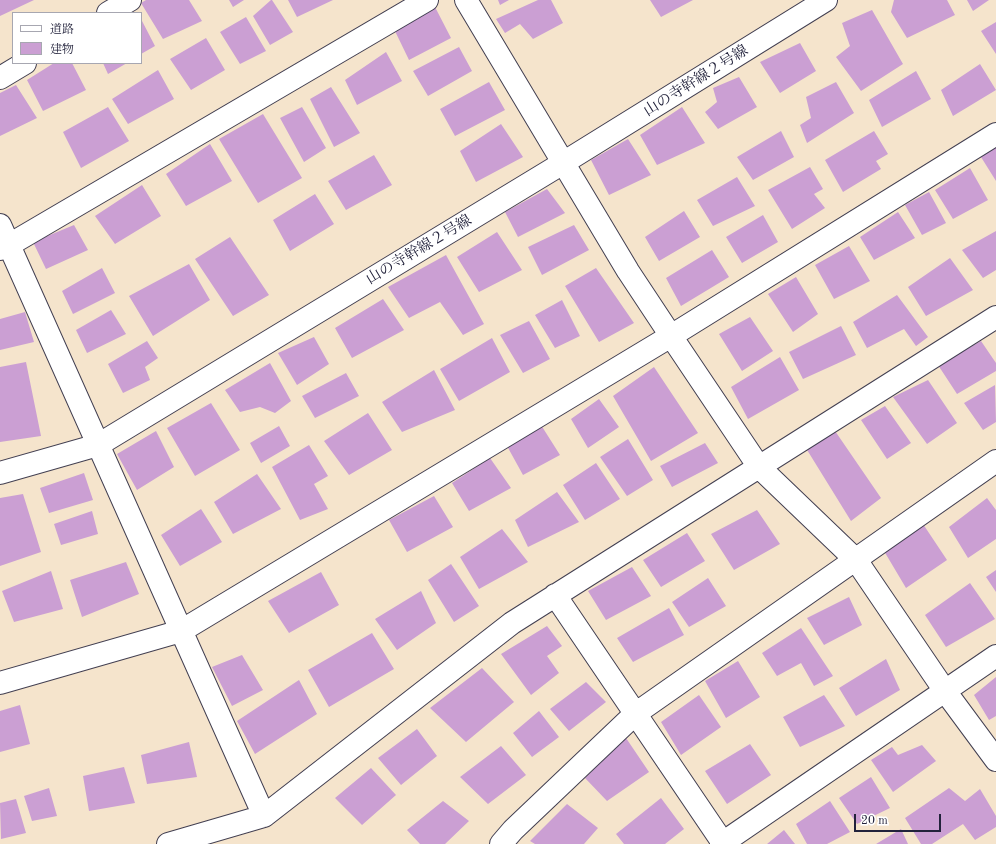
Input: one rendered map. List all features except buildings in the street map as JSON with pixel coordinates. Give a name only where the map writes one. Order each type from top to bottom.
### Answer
[{"type":"street","points":[[110,12],[130,0]]},
{"type":"street","points":[[4,247],[427,0]]},
{"type":"street","points":[[466,0],[628,271],[759,467],[856,560],[945,691],[996,760]]},
{"type":"street","name":"山の寺幹線２号線","points":[[0,473],[98,445],[564,163],[826,0]]},
{"type":"street","points":[[0,78],[23,64]]},
{"type":"street","points":[[0,683],[181,631],[671,336],[996,134]]},
{"type":"street","points":[[0,225],[4,247],[98,445],[264,816]]},
{"type":"street","points":[[168,844],[264,816],[512,623],[996,317]]},
{"type":"street","points":[[501,844],[513,830],[635,714],[856,560],[996,460]]},
{"type":"street","points":[[555,596],[722,843],[996,656]]}]
